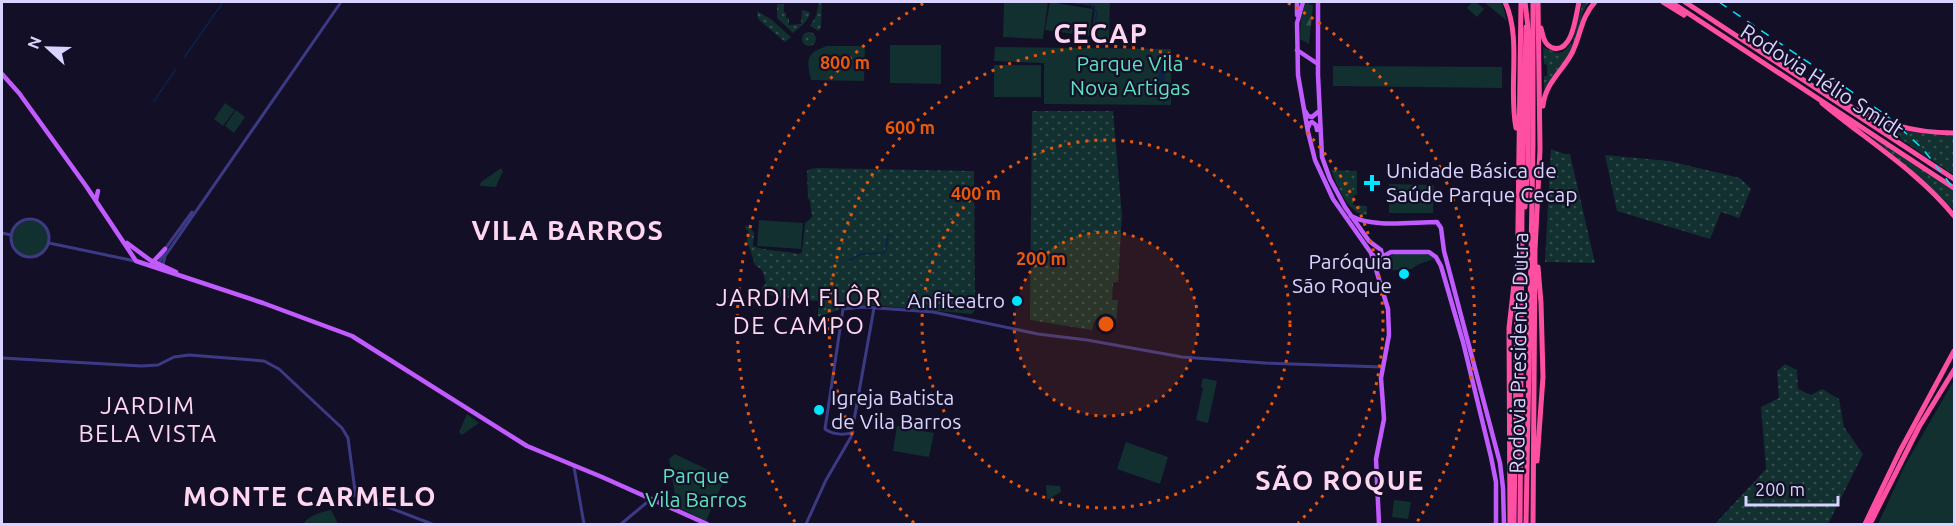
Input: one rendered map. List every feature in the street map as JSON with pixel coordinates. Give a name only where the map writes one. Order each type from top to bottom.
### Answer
[{"type":"highway","points":[[1505,2],[1510,14],[1512,30],[1514,113],[1518,138]]},
{"type":"highway","points":[[1512,525],[1509,328],[1511,299],[1517,274],[1521,2]]},
{"type":"highway","points":[[1522,227],[1528,167],[1529,36],[1526,2]]},
{"type":"highway","name":"Rodovia Presidente Dutra","points":[[1520,525],[1526,2]]},
{"type":"highway","name":"Rodovia Presidente Dutra","points":[[1526,525],[1533,2]]},
{"type":"highway","name":"Rodovia Presidente Dutra","points":[[1533,525],[1535,250],[1540,131],[1538,2]]},
{"type":"highway","points":[[1538,18],[1546,44],[1552,48],[1563,46],[1571,36],[1579,2]]},
{"type":"highway","points":[[1540,131],[1547,89],[1573,51],[1583,20],[1595,2]]},
{"type":"highway","points":[[1662,2],[1705,25]]},
{"type":"highway","name":"Rodovia Hélio Smidt","points":[[1671,2],[1954,179]]},
{"type":"highway","name":"Rodovia Hélio Smidt","points":[[1685,2],[1954,188]]},
{"type":"highway","points":[[1533,56],[1535,61],[1536,158],[1539,177]]},
{"type":"highway","points":[[1811,88],[1894,127],[1954,133]]},
{"type":"highway","points":[[1811,88],[1824,105],[1904,168],[1942,201],[1954,216]]},
{"type":"highway","points":[[1864,525],[1900,451],[1954,351]]},
{"type":"highway","points":[[1870,525],[1919,427],[1954,370]]},
{"type":"main road","points":[[1297,2],[1298,75],[1308,132],[1315,159],[1333,200],[1377,258],[1391,252],[1429,252],[1436,257],[1441,266],[1463,342],[1496,482],[1496,525]]},
{"type":"main road","points":[[1313,2],[1318,4],[1320,138],[1325,167],[1333,186],[1351,216],[1369,241],[1381,250],[1380,278],[1389,320],[1386,353],[1382,367],[1381,388],[1384,419],[1376,464],[1379,525]]},
{"type":"main road","points":[[1297,23],[1303,3]]},
{"type":"main road","points":[[1297,50],[1318,64]]},
{"type":"main road","points":[[2,74],[19,93],[83,181],[136,261],[289,312],[352,336],[527,446],[707,525]]},
{"type":"main road","points":[[1303,103],[1306,114],[1310,117],[1315,117],[1319,111]]},
{"type":"main road","points":[[1308,132],[1310,123],[1314,123],[1320,138]]},
{"type":"main road","points":[[83,181],[91,180]]},
{"type":"main road","points":[[96,200],[98,190]]},
{"type":"main road","points":[[1351,216],[1360,221],[1374,222],[1437,222],[1442,228],[1444,252],[1500,462],[1504,525]]},
{"type":"main road","points":[[124,241],[161,268]]},
{"type":"main road","points":[[152,263],[165,249]]},
{"type":"main road","points":[[1371,253],[1380,278]]},
{"type":"main road","points":[[136,261],[152,263]]},
{"type":"street","points":[[161,268],[165,256],[196,209],[341,2]]},
{"type":"street","points":[[161,268],[165,249],[196,209]]},
{"type":"street","points":[[34,219],[47,229],[49,243],[40,255],[26,258],[14,249],[11,234],[20,222],[34,219]]},
{"type":"street","points":[[2,232],[11,234]]},
{"type":"street","points":[[49,243],[136,261]]},
{"type":"street","points":[[848,441],[847,437],[841,434],[828,432],[825,426],[843,309],[874,308],[933,312],[1029,332],[1182,357],[1265,363],[1382,367]]},
{"type":"street","points":[[806,525],[826,480],[853,432],[874,308]]},
{"type":"street","points":[[2,358],[141,366],[158,365],[174,357],[189,355],[264,361],[279,369],[342,428],[348,438],[357,491],[367,498],[432,525]]},
{"type":"street","points":[[841,434],[853,432]]},
{"type":"street","points":[[574,467],[584,525]]},
{"type":"street","points":[[621,525],[651,499]]},
{"type":"green space","points":[[819,2],[822,2],[819,31],[810,26],[816,16]]},
{"type":"green space","points":[[1004,2],[1048,2],[1043,39],[1003,37]]},
{"type":"green space","points":[[1050,2],[1093,9],[1089,36],[1045,30]]},
{"type":"green space","points":[[1064,2],[1110,2],[1109,40],[1091,39],[1095,6]]},
{"type":"green space","points":[[1472,2],[1476,2],[1484,9],[1477,17],[1467,8]]},
{"type":"green space","points":[[1484,2],[1502,2],[1507,21]]},
{"type":"green space","points":[[1583,2],[1589,2],[1583,12],[1574,46],[1544,90],[1547,65],[1544,64],[1543,47],[1557,53],[1563,52],[1572,43]]},
{"type":"green space","points":[[777,4],[784,4],[784,12],[786,18],[789,18],[789,25],[801,24],[802,10],[810,12],[808,18],[793,33],[777,18]]},
{"type":"green space","points":[[1305,4],[1313,6],[1309,44],[1300,39],[1301,18]]},
{"type":"green space","points":[[757,11],[772,20],[791,37],[785,42],[758,19]]},
{"type":"green space","points":[[806,32],[812,32],[816,39],[812,46],[806,46],[802,42],[802,36]]},
{"type":"green space","points":[[890,45],[941,45],[941,84],[890,83]]},
{"type":"green space","points":[[827,46],[865,46],[864,81],[811,80],[808,67],[809,58],[815,51]]},
{"type":"green space","name":"Parque Vila Nova Artigas","points":[[995,47],[1171,49],[1171,105],[1044,104],[1044,63],[994,61]]},
{"type":"green space","points":[[994,65],[1041,65],[1041,97],[994,97]]},
{"type":"green space","points":[[1333,66],[1502,67],[1502,88],[1333,86]]},
{"type":"green space","points":[[225,103],[235,110],[223,126],[214,119]]},
{"type":"green space","points":[[236,110],[245,117],[234,133],[225,126]]},
{"type":"green space","points":[[1032,111],[1113,111],[1122,215],[1118,282],[1113,283],[1112,300],[1118,300],[1116,325],[1107,323],[1108,317],[1100,315],[1094,322],[1092,330],[1030,320]]},
{"type":"green space","points":[[1875,122],[1905,130],[1954,134],[1954,175]]},
{"type":"green space","points":[[1869,135],[1954,190],[1954,210],[1928,185]]},
{"type":"green space","points":[[1551,149],[1570,154],[1595,263],[1545,262]]},
{"type":"green space","points":[[1605,155],[1669,161],[1740,178],[1751,189],[1739,218],[1721,212],[1710,239],[1617,211]]},
{"type":"green space","points":[[501,168],[503,171],[496,187],[480,186],[481,182]]},
{"type":"green space","points":[[817,168],[974,171],[975,310],[972,314],[871,305],[849,306],[818,317],[818,301],[777,297],[763,292],[762,288],[766,283],[762,270],[755,265],[747,240],[749,231],[745,228],[746,225],[754,232],[753,246],[799,254],[802,252],[805,223],[812,217],[808,198],[807,171]]},
{"type":"green space","points":[[1331,170],[1357,171],[1357,195],[1354,195],[1353,205],[1367,206],[1367,215],[1360,214],[1349,205]]},
{"type":"green space","points":[[1389,184],[1434,185],[1433,213],[1389,213]]},
{"type":"green space","points":[[30,220],[44,225],[49,239],[44,253],[30,258],[16,253],[11,239],[16,225]]},
{"type":"green space","points":[[759,220],[803,223],[801,249],[757,246]]},
{"type":"green space","points":[[1421,253],[1435,259],[1412,269],[1383,271],[1384,261],[1394,254]]},
{"type":"green space","points":[[1785,364],[1797,370],[1798,389],[1811,395],[1822,389],[1839,399],[1844,427],[1863,454],[1828,524],[1715,524],[1766,469],[1761,407],[1779,398],[1777,371]]},
{"type":"green space","points":[[1203,378],[1217,381],[1208,423],[1196,420]]},
{"type":"green space","points":[[1954,380],[1954,524],[1878,524],[1905,465]]},
{"type":"green space","points":[[467,414],[479,423],[462,435],[459,432]]},
{"type":"green space","points":[[897,426],[934,433],[929,457],[893,451]]},
{"type":"green space","points":[[1126,442],[1168,457],[1160,484],[1117,469]]},
{"type":"green space","name":"Parque Vila Barros","points":[[675,454],[725,478],[706,521],[677,507],[669,459]]},
{"type":"green space","points":[[1046,485],[1060,486],[1061,492],[1047,500]]},
{"type":"green space","points":[[1394,500],[1411,502],[1408,519],[1392,517]]},
{"type":"green space","points":[[331,510],[338,524],[303,524],[312,516]]},
{"type":"water","points":[[1157,64],[1161,65],[1165,82],[1162,90],[1163,102],[1159,93],[1161,83],[1158,80],[1160,69]]},
{"type":"waterway","points":[[184,58],[223,2]]},
{"type":"waterway","points":[[1088,2],[1097,12],[1094,37]]},
{"type":"waterway","points":[[1151,55],[1152,60],[1164,63],[1164,103]]},
{"type":"waterway","points":[[154,101],[176,69]]},
{"type":"waterway","points":[[848,261],[861,254],[884,253],[888,234],[893,236]]},
{"type":"railway","points":[[1719,2],[1886,115],[1923,149],[1954,189]]},
{"type":"place","name":"Unidade Básica de Saúde Parque Cecap","points":[[1372,183]]},
{"type":"place","name":"Paróquia São Roque","points":[[1404,274]]},
{"type":"place","name":"Anfiteatro","points":[[1017,301]]},
{"type":"place","name":"Igreja Batista de Vila Barros","points":[[819,410]]},
{"type":"district","name":"CECAP","points":[[1101,34]]},
{"type":"district","name":"VILA BARROS","points":[[568,231]]},
{"type":"district","name":"JARDIM FLÔR DE CAMPO","points":[[799,312]]},
{"type":"district","name":"JARDIM BELA VISTA","points":[[148,420]]},
{"type":"district","name":"SÃO ROQUE","points":[[1340,481]]},
{"type":"district","name":"MONTE CARMELO","points":[[310,497]]}]
